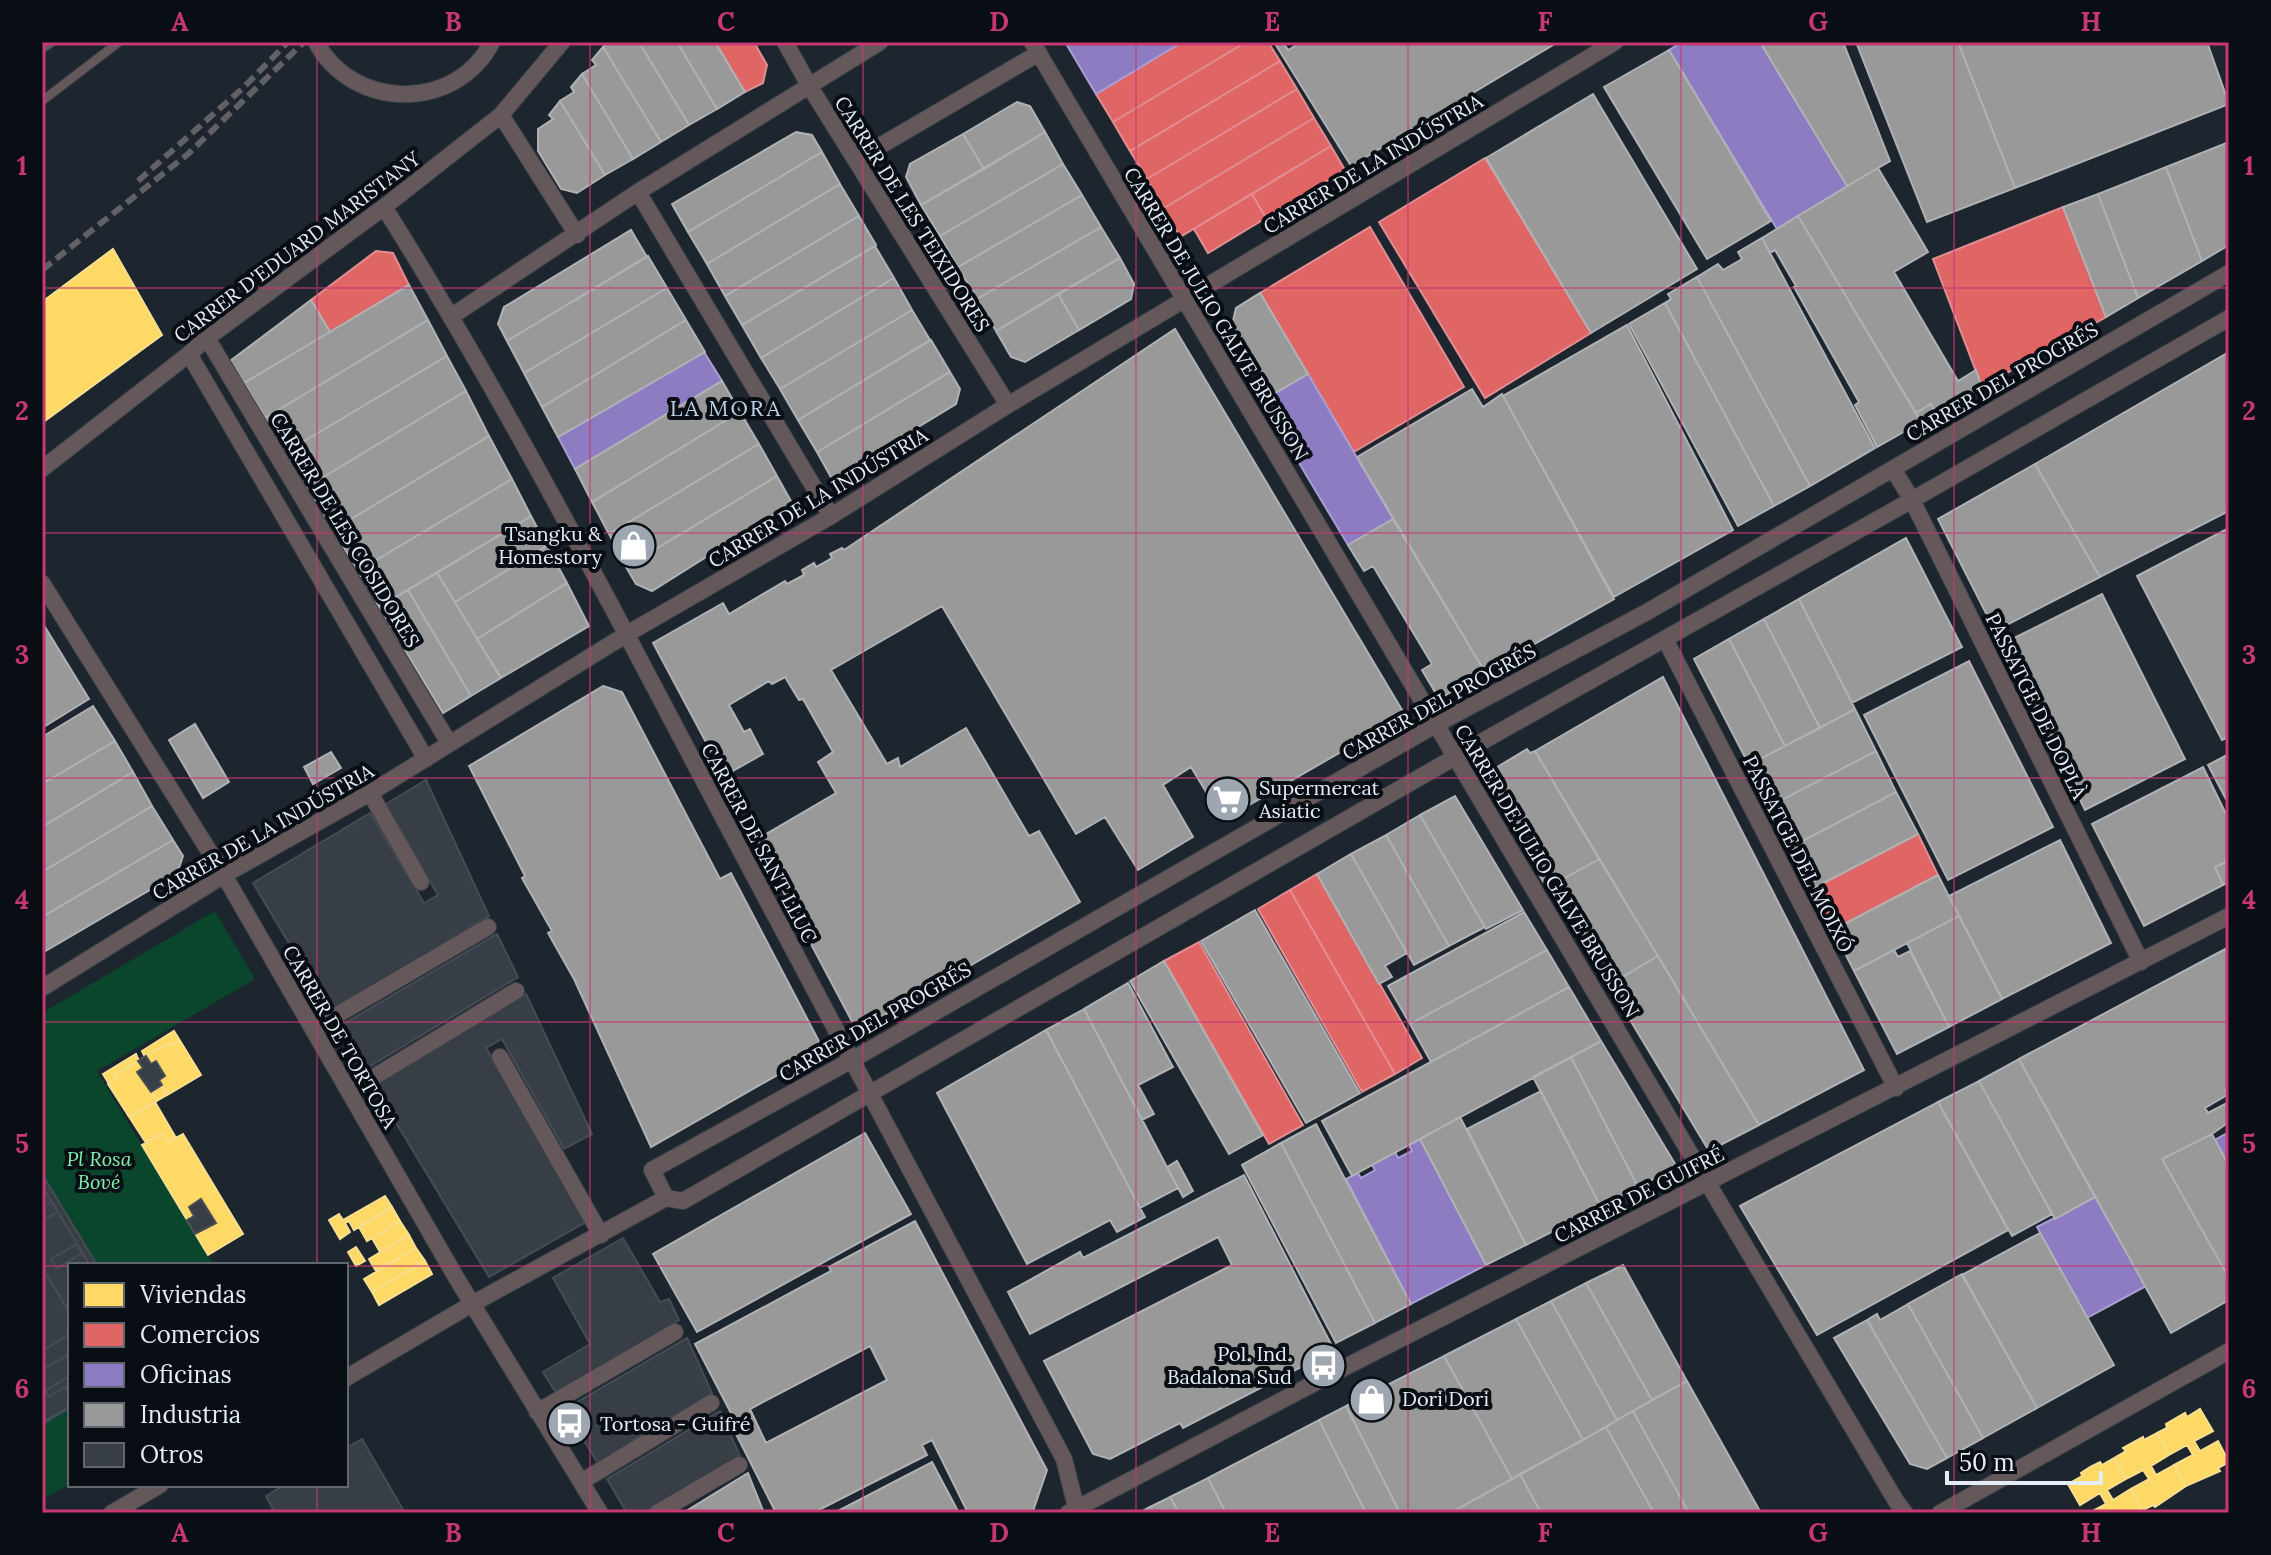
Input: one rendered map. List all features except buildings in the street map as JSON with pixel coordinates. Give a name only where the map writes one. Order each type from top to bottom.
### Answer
[{"type":"street","points":[[316,42],[322,53],[349,79],[385,94],[418,95],[454,83],[485,56],[492,42]]},
{"type":"street","name":"CARRER D'EDUARD MARISTANY","points":[[42,469],[207,338],[384,207],[501,115],[562,42]]},
{"type":"street","name":"CARRER DE LES TEIXIDORES","points":[[785,42],[1008,405]]},
{"type":"street","points":[[452,316],[638,192],[880,42]]},
{"type":"street","name":"CARRER DE LA INDÚSTRIA","points":[[42,988],[224,875],[370,793],[627,634],[831,516],[1008,405],[1615,42]]},
{"type":"street","points":[[856,160],[1036,48]]},
{"type":"street","name":"CARRER DE JULIO GALVE BRUSSON","points":[[1036,48],[1905,1513]]},
{"type":"street","points":[[501,115],[577,235]]},
{"type":"street","points":[[638,192],[831,516]]},
{"type":"street","name":"CARRER DE SANT LLUC","points":[[384,207],[452,316],[627,634],[868,1095],[1064,1459],[1072,1510]]},
{"type":"street","name":"CARRER DEL PROGRÉS","points":[[666,1198],[652,1170],[850,1061],[1437,724],[1647,612],[2229,273]]},
{"type":"street","points":[[348,1377],[472,1304],[666,1198],[683,1201],[2229,318]]},
{"type":"street","name":"CARRER DE LES COSIDORES","points":[[207,338],[449,743]]},
{"type":"street","points":[[189,354],[426,759]]},
{"type":"street","name":"PASSATGE DE DOPLÀ","points":[[1893,469],[1912,500],[2141,962]]},
{"type":"street","name":"CARRER DE TORTOSA","points":[[42,583],[224,875],[472,1304],[600,1513]]},
{"type":"street","name":"PASSATGE DEL MOIXÓ","points":[[1665,639],[1896,1088]]},
{"type":"street","points":[[370,793],[421,882]]},
{"type":"street","name":"CARRER DE GUIFRÉ","points":[[1072,1510],[2229,916]]},
{"type":"street","points":[[313,1029],[488,927]]},
{"type":"street","points":[[349,1092],[516,991]]},
{"type":"street","points":[[500,1057],[601,1235]]},
{"type":"street","points":[[537,1412],[675,1332]]},
{"type":"street","points":[[1940,1513],[2229,1351]]},
{"type":"street","points":[[581,1482],[711,1403]]},
{"type":"street","points":[[657,1513],[739,1465]]},
{"type":"street","points":[[112,1513],[157,1487]]},
{"type":"lane","points":[[42,49],[52,42]]},
{"type":"lane","points":[[42,101],[119,42]]},
{"type":"green space","name":"Pl Rosa Bové","points":[[215,911],[255,979],[97,1071],[213,1263],[96,1263],[42,1174],[42,1013]]},
{"type":"green space","points":[[68,1407],[68,1485],[42,1500],[42,1423]]},
{"type":"railway","points":[[138,181],[244,87],[288,42]]},
{"type":"railway","points":[[42,270],[188,154],[304,42]]},
{"type":"place","name":"Tsangku & Homestory","points":[[633,546]]},
{"type":"place","name":"Supermercat Asiatic","points":[[1228,799]]},
{"type":"place","name":"Pol. Ind. Badalona Sud","points":[[1323,1366]]},
{"type":"place","name":"Dori Dori","points":[[1371,1399]]},
{"type":"place","name":"Tortosa - Guifré","points":[[569,1424]]},
{"type":"district","name":"LA MORA","points":[[726,408]]}]
